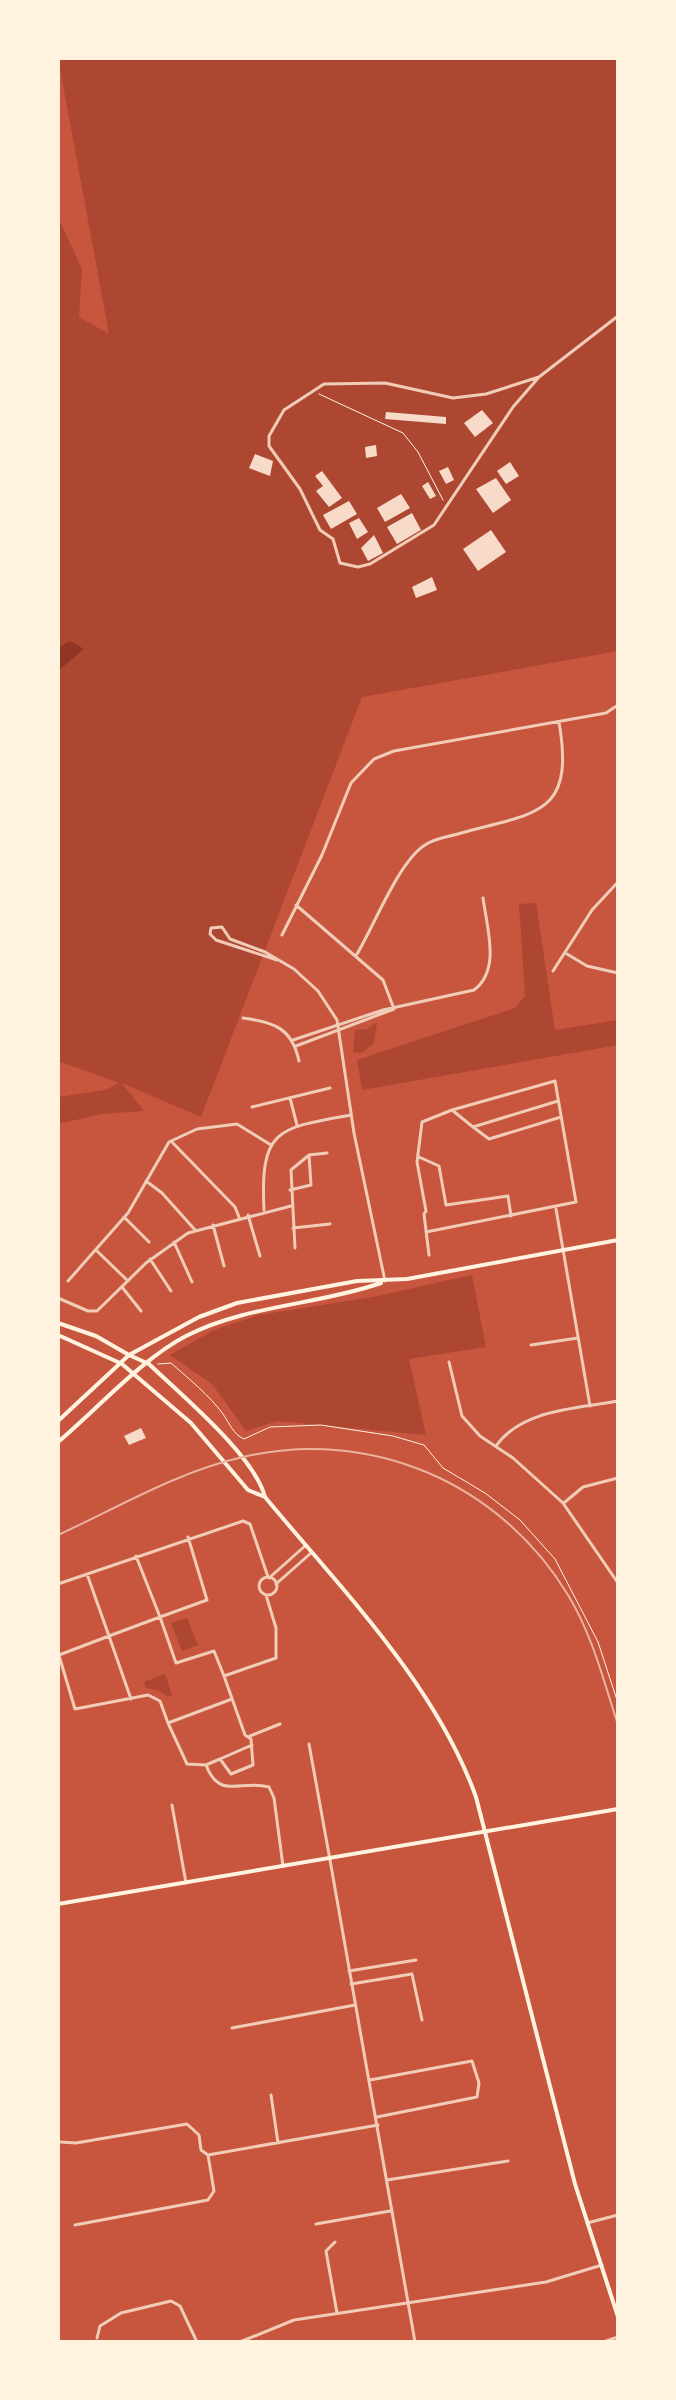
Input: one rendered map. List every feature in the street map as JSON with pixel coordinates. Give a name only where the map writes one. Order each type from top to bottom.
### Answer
[{"type":"main road","points":[[58,1421],[129,1355],[199,1317],[237,1303],[357,1281],[385,1281],[618,1240]]},
{"type":"main road","points":[[58,1442],[163,1349],[208,1326],[254,1312],[358,1291],[385,1281]]},
{"type":"main road","points":[[58,1323],[96,1336],[149,1364],[241,1457],[261,1483],[265,1497],[432,1706],[464,1764],[485,1833],[587,2223],[618,2317]]},
{"type":"main road","points":[[58,1335],[137,1374],[191,1423],[248,1490],[265,1497]]},
{"type":"main road","points":[[58,1904],[618,1809]]},
{"type":"street","points":[[539,377],[486,394],[453,398],[366,382],[324,384],[284,410],[269,436],[269,446],[300,489],[320,530],[333,539],[340,563],[358,567],[370,564],[434,525],[496,431],[539,377],[618,316]]},
{"type":"street","points":[[282,935],[322,855],[351,783],[374,759],[409,748],[606,713],[618,705]]},
{"type":"street","points":[[357,954],[412,854],[427,843],[532,814],[551,801],[561,784],[565,759],[559,722]]},
{"type":"street","points":[[553,971],[592,910],[618,882]]},
{"type":"street","points":[[293,1040],[339,1024],[474,990],[485,980],[490,962],[483,898]]},
{"type":"street","points":[[296,905],[357,954],[383,980],[394,1009]]},
{"type":"street","points":[[277,960],[216,940],[210,934],[211,928],[222,927],[230,939],[277,960],[311,983],[339,1024],[351,1115],[385,1281]]},
{"type":"street","points":[[566,953],[594,969],[618,973]]},
{"type":"street","points":[[296,1046],[394,1009]]},
{"type":"street","points":[[243,1018],[269,1021],[293,1040],[299,1061]]},
{"type":"street","points":[[426,1232],[576,1202],[555,1081],[452,1110],[422,1122],[418,1157],[426,1232],[429,1255]]},
{"type":"street","points":[[252,1107],[330,1088]]},
{"type":"street","points":[[290,1098],[297,1125]]},
{"type":"street","points":[[473,1127],[558,1101]]},
{"type":"street","points":[[452,1110],[489,1139],[561,1117]]},
{"type":"street","points":[[264,1210],[263,1165],[271,1145],[284,1131],[297,1125],[351,1115]]},
{"type":"street","points":[[68,1281],[124,1217],[171,1141],[197,1129],[237,1124],[271,1145]]},
{"type":"street","points":[[171,1141],[235,1207],[239,1217]]},
{"type":"street","points":[[295,1248],[291,1170],[309,1155],[327,1153]]},
{"type":"street","points":[[290,1190],[311,1185],[309,1155]]},
{"type":"street","points":[[418,1157],[439,1166],[446,1205],[508,1196],[511,1216]]},
{"type":"street","points":[[146,1181],[162,1193],[196,1231]]},
{"type":"street","points":[[58,1298],[88,1311],[97,1311],[150,1259],[174,1242],[239,1217],[291,1206]]},
{"type":"street","points":[[556,1208],[590,1406]]},
{"type":"street","points":[[248,1215],[260,1256]]},
{"type":"street","points":[[124,1217],[149,1242]]},
{"type":"street","points":[[293,1228],[330,1224]]},
{"type":"street","points":[[213,1225],[224,1266]]},
{"type":"street","points":[[174,1242],[192,1282]]},
{"type":"street","points":[[97,1251],[128,1281]]},
{"type":"street","points":[[150,1259],[171,1291]]},
{"type":"street","points":[[122,1287],[141,1311]]},
{"type":"street","points":[[531,1345],[578,1338]]},
{"type":"street","points":[[449,1362],[462,1416],[472,1429],[563,1503],[618,1583]]},
{"type":"street","points":[[496,1446],[504,1434],[524,1419],[618,1401]]},
{"type":"street","points":[[563,1503],[583,1487],[618,1478]]},
{"type":"street","points":[[58,1584],[188,1537],[246,1522],[254,1532],[268,1578],[276,1584]]},
{"type":"street","points":[[188,1537],[207,1600],[58,1653],[75,1709],[155,1697],[187,1764],[206,1765],[252,1745]]},
{"type":"street","points":[[224,1676],[276,1658],[276,1628],[266,1595],[259,1586],[305,1546]]},
{"type":"street","points":[[266,1595],[273,1593],[276,1584],[311,1553]]},
{"type":"street","points":[[136,1556],[176,1663],[214,1651],[252,1745],[253,1765],[231,1774],[220,1759]]},
{"type":"street","points":[[87,1574],[131,1699]]},
{"type":"street","points":[[168,1723],[232,1699]]},
{"type":"street","points":[[248,1737],[280,1724]]},
{"type":"street","points":[[309,1744],[415,2342]]},
{"type":"street","points":[[206,1765],[212,1780],[222,1786],[269,1787],[274,1798],[283,1867]]},
{"type":"street","points":[[172,1805],[186,1883]]},
{"type":"street","points":[[349,1971],[416,1960]]},
{"type":"street","points":[[351,1984],[412,1974],[422,2020]]},
{"type":"street","points":[[232,2028],[355,2005]]},
{"type":"street","points":[[370,2080],[472,2061],[479,2083],[477,2097],[377,2117]]},
{"type":"street","points":[[271,2095],[278,2143]]},
{"type":"street","points":[[61,2142],[76,2143],[187,2124],[199,2135],[201,2150],[208,2155],[214,2191],[208,2200],[75,2225]]},
{"type":"street","points":[[208,2155],[378,2125]]},
{"type":"street","points":[[387,2180],[508,2161]]},
{"type":"street","points":[[316,2224],[390,2211]]},
{"type":"street","points":[[587,2223],[618,2215]]},
{"type":"street","points":[[335,2242],[326,2251],[337,2313]]},
{"type":"street","points":[[240,2342],[294,2320],[546,2282],[602,2265]]},
{"type":"street","points":[[97,2338],[100,2326],[121,2313],[171,2301],[180,2306],[197,2342]]},
{"type":"street","points":[[603,2342],[618,2337]]},
{"type":"path","points":[[313,391],[403,433],[418,452],[447,509]]},
{"type":"path","points":[[149,1364],[171,1363],[214,1402],[237,1436],[244,1439],[270,1427],[321,1425],[393,1436],[424,1445],[443,1468],[485,1493],[520,1520],[555,1559],[598,1642],[618,1703]]},
{"type":"shaded area","points":[[58,58],[618,58],[618,651],[362,697],[201,1117],[122,1083],[144,1111],[102,1114],[58,1124],[58,1097],[105,1090],[119,1083],[58,1061],[58,217],[82,269],[79,317],[109,334]]},
{"type":"shaded area","points":[[70,641],[84,649],[58,671],[58,647]]},
{"type":"shaded area","points":[[536,903],[555,1030],[618,1020],[618,1045],[362,1090],[357,1060],[515,1008],[525,996],[519,904]]},
{"type":"shaded area","points":[[377,1022],[374,1043],[362,1053],[353,1052],[355,1030],[367,1029]]},
{"type":"shaded area","points":[[472,1275],[486,1347],[409,1359],[426,1435],[277,1421],[246,1431],[212,1384],[170,1355],[214,1330],[259,1315],[373,1297]]},
{"type":"shaded area","points":[[187,1618],[198,1645],[182,1651],[171,1623]]},
{"type":"shaded area","points":[[165,1674],[172,1695],[168,1697],[160,1691],[146,1688],[144,1682]]},
{"type":"building","points":[[482,410],[493,423],[475,437],[464,423]]},
{"type":"building","points":[[386,412],[446,417],[446,424],[385,419]]},
{"type":"building","points":[[376,445],[377,456],[366,458],[365,447]]},
{"type":"building","points":[[255,454],[273,461],[270,476],[249,468]]},
{"type":"building","points":[[510,462],[519,476],[506,484],[497,471]]},
{"type":"building","points":[[448,467],[454,480],[446,484],[439,471]]},
{"type":"building","points":[[322,471],[342,498],[329,507],[316,491],[323,486],[315,476]]},
{"type":"building","points":[[496,478],[511,500],[493,513],[476,489]]},
{"type":"building","points":[[428,482],[436,496],[430,499],[422,486]]},
{"type":"building","points":[[401,494],[410,508],[385,522],[377,508]]},
{"type":"building","points":[[349,501],[357,514],[331,529],[323,515]]},
{"type":"building","points":[[412,513],[421,530],[397,544],[387,527]]},
{"type":"building","points":[[359,518],[368,532],[357,539],[349,523]]},
{"type":"building","points":[[491,530],[506,552],[478,571],[463,549]]},
{"type":"building","points":[[374,535],[383,553],[368,561],[361,548]]},
{"type":"building","points":[[432,577],[437,590],[416,598],[412,587]]},
{"type":"building","points":[[141,1428],[146,1438],[129,1445],[124,1436]]},
{"type":"railway","points":[[58,1535],[195,1471],[243,1457],[291,1450],[338,1450],[384,1458],[428,1473],[469,1494],[507,1522],[540,1556],[568,1595],[584,1626],[618,1725]]}]
